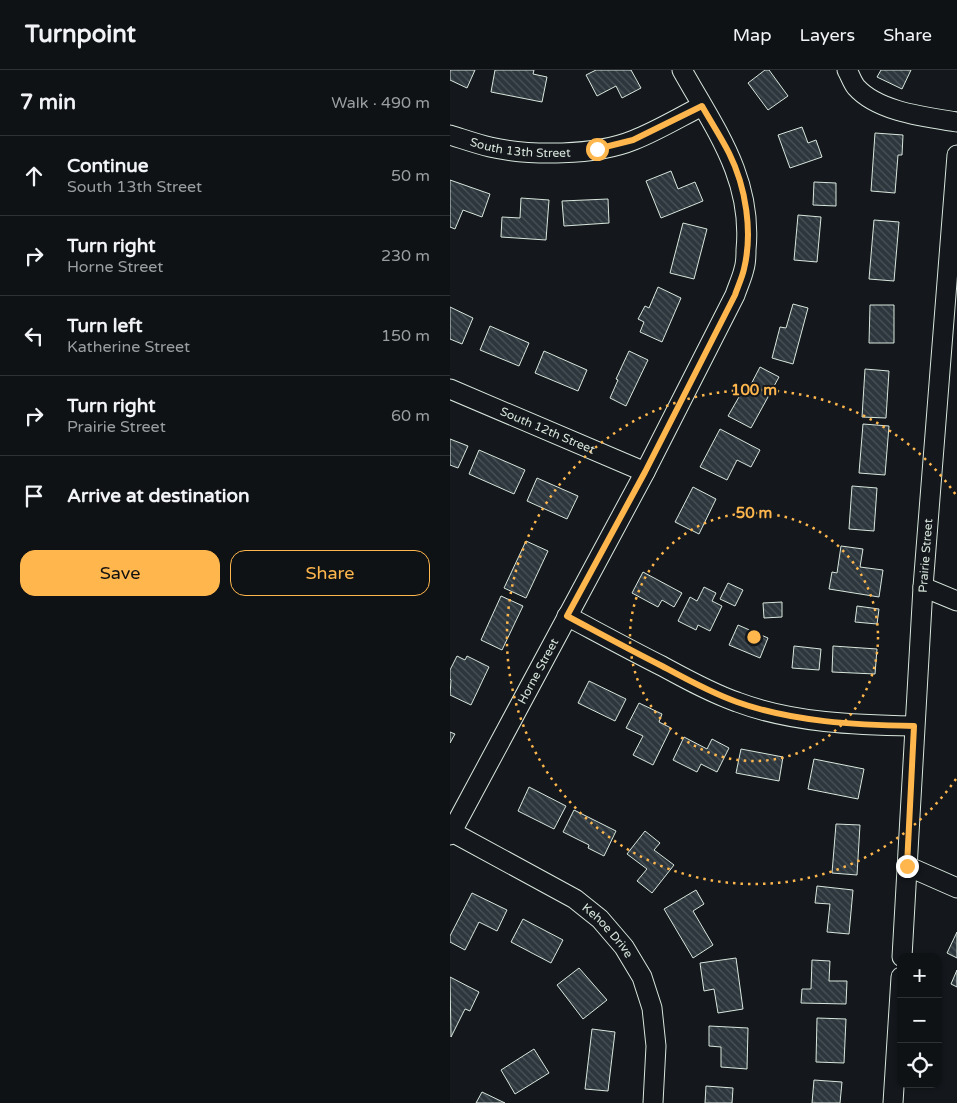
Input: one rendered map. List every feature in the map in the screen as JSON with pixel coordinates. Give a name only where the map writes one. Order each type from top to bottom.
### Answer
[{"type":"street","name":"Horne Street","points":[[451,832],[645,472],[735,295],[744,269],[747,214],[740,184],[730,154],[682,70]]},
{"type":"street","points":[[847,70],[856,87],[875,101],[907,113],[957,122]]},
{"type":"street","name":"South 13th Street","points":[[450,135],[490,147],[526,152],[560,153],[597,149],[633,140],[702,106]]},
{"type":"street","name":"Prairie Street","points":[[902,953],[923,587],[951,305],[957,154]]},
{"type":"street","name":"South 12th Street","points":[[450,389],[645,472]]},
{"type":"street","points":[[923,587],[957,601]]},
{"type":"street","points":[[567,616],[705,689],[738,702],[790,716],[856,723],[914,726]]},
{"type":"street","name":"Kehoe Drive","points":[[451,832],[575,899],[600,919],[624,947],[642,976],[652,1008],[656,1046],[653,1103]]},
{"type":"street","points":[[907,866],[957,888]]},
{"type":"street","points":[[893,1103],[900,998]]},
{"type":"building","points":[[450,70],[475,70],[467,88],[450,80]]},
{"type":"building","points":[[495,70],[534,70],[533,74],[547,77],[542,102],[491,92]]},
{"type":"building","points":[[596,70],[631,70],[641,88],[622,98],[616,86],[597,96],[586,75]]},
{"type":"building","points":[[765,70],[769,70],[788,96],[768,110],[748,83]]},
{"type":"building","points":[[881,70],[911,70],[902,89],[877,77]]},
{"type":"building","points":[[802,127],[808,143],[816,140],[822,157],[790,168],[778,135]]},
{"type":"building","points":[[875,133],[903,135],[902,155],[898,155],[895,193],[871,191]]},
{"type":"building","points":[[671,171],[678,189],[695,182],[703,201],[661,218],[646,181]]},
{"type":"building","points":[[450,180],[490,194],[482,217],[463,210],[455,229],[450,227]]},
{"type":"building","points":[[814,182],[836,183],[836,206],[813,205]]},
{"type":"building","points":[[521,198],[549,200],[546,240],[501,237],[502,217],[520,218]]},
{"type":"building","points":[[608,199],[609,223],[564,226],[562,201]]},
{"type":"building","points":[[798,215],[821,217],[817,262],[794,260]]},
{"type":"building","points":[[874,220],[899,222],[894,281],[869,279]]},
{"type":"building","points":[[683,223],[707,229],[694,279],[670,273]]},
{"type":"building","points":[[658,287],[681,298],[662,342],[640,332],[644,322],[638,319],[645,306],[649,308]]},
{"type":"building","points":[[793,304],[808,308],[793,364],[772,358],[780,327],[786,328]]},
{"type":"building","points":[[870,305],[894,305],[894,343],[869,343]]},
{"type":"building","points":[[450,307],[473,318],[462,344],[450,339]]},
{"type":"building","points":[[490,326],[529,343],[519,366],[480,350]]},
{"type":"building","points":[[544,351],[587,370],[578,391],[535,373]]},
{"type":"building","points":[[629,351],[648,360],[626,406],[610,398],[618,380],[616,379]]},
{"type":"building","points":[[760,367],[779,377],[751,428],[728,416],[743,390],[747,392]]},
{"type":"building","points":[[865,369],[889,371],[886,418],[862,417]]},
{"type":"building","points":[[863,424],[889,426],[885,475],[859,473]]},
{"type":"building","points":[[720,429],[760,450],[751,467],[737,460],[727,480],[700,467]]},
{"type":"building","points":[[450,439],[468,446],[458,468],[450,465]]},
{"type":"building","points":[[479,450],[525,470],[514,494],[469,474]]},
{"type":"building","points":[[537,478],[578,496],[567,519],[527,501]]},
{"type":"building","points":[[852,486],[877,488],[874,531],[849,529]]},
{"type":"building","points":[[693,487],[716,499],[699,534],[675,522]]},
{"type":"building","points":[[526,541],[548,551],[526,598],[504,588]]},
{"type":"building","points":[[841,546],[863,549],[860,567],[883,570],[879,597],[829,589],[832,572],[837,573]]},
{"type":"building","points":[[643,572],[682,593],[674,607],[662,600],[658,607],[632,593]]},
{"type":"building","points":[[728,583],[743,590],[735,606],[720,599]]},
{"type":"building","points":[[704,587],[716,593],[712,601],[722,606],[710,631],[698,625],[696,630],[678,621],[690,597],[697,601]]},
{"type":"building","points":[[501,596],[523,606],[502,650],[481,640]]},
{"type":"building","points":[[782,602],[782,617],[764,618],[763,603]]},
{"type":"building","points":[[857,606],[879,609],[877,624],[855,622]]},
{"type":"building","points":[[738,625],[768,638],[760,658],[729,645]]},
{"type":"building","points":[[794,646],[821,649],[819,670],[792,668]]},
{"type":"building","points":[[833,646],[877,649],[875,674],[832,672]]},
{"type":"building","points":[[457,656],[465,660],[467,656],[489,667],[471,705],[450,695],[450,670]]},
{"type":"building","points":[[589,681],[626,699],[615,721],[578,703]]},
{"type":"building","points":[[639,703],[662,714],[659,722],[671,728],[653,765],[633,755],[643,736],[626,728]]},
{"type":"building","points":[[450,732],[455,734],[450,743]]},
{"type":"building","points":[[684,737],[707,749],[712,739],[729,748],[717,772],[701,764],[697,772],[673,760]]},
{"type":"building","points":[[741,749],[783,757],[779,781],[736,773]]},
{"type":"building","points":[[814,759],[864,769],[858,799],[808,789]]},
{"type":"building","points":[[529,787],[566,806],[554,829],[518,811]]},
{"type":"building","points":[[574,810],[616,831],[604,856],[588,848],[589,845],[563,832]]},
{"type":"building","points":[[836,824],[860,825],[857,875],[832,873]]},
{"type":"building","points":[[645,831],[660,843],[654,850],[674,865],[652,893],[637,881],[647,869],[627,854]]},
{"type":"building","points":[[817,886],[853,890],[849,934],[827,932],[830,904],[815,903]]},
{"type":"building","points":[[696,890],[704,904],[693,911],[713,945],[693,958],[664,909]]},
{"type":"building","points":[[472,893],[507,910],[497,931],[479,922],[465,950],[450,942],[450,936]]},
{"type":"building","points":[[523,919],[563,940],[551,963],[511,942]]},
{"type":"building","points":[[957,932],[957,958],[947,953]]},
{"type":"building","points":[[736,958],[743,1009],[718,1013],[714,989],[704,991],[700,963]]},
{"type":"building","points":[[812,960],[830,961],[829,981],[847,981],[846,1004],[801,1003],[802,989],[811,989]]},
{"type":"building","points":[[579,968],[607,1000],[583,1019],[557,985]]},
{"type":"building","points":[[957,970],[957,987],[951,984]]},
{"type":"building","points":[[450,977],[479,992],[470,1011],[465,1009],[451,1037]]},
{"type":"building","points":[[817,1018],[846,1019],[844,1063],[816,1062]]},
{"type":"building","points":[[709,1026],[748,1028],[747,1069],[721,1067],[721,1047],[709,1046]]},
{"type":"building","points":[[592,1029],[615,1032],[608,1091],[585,1089]]},
{"type":"building","points":[[534,1049],[549,1073],[515,1094],[501,1070]]},
{"type":"building","points":[[814,1080],[842,1082],[840,1103],[812,1103]]},
{"type":"building","points":[[706,1086],[733,1088],[732,1103],[705,1103]]},
{"type":"building","points":[[482,1092],[505,1103],[476,1103]]},
{"type":"route","points":[[597,149],[633,140],[702,106],[730,154],[747,214],[747,237],[744,269],[735,295],[645,472],[567,616],[705,689],[738,702],[790,716],[838,722],[914,726],[907,866]]}]
